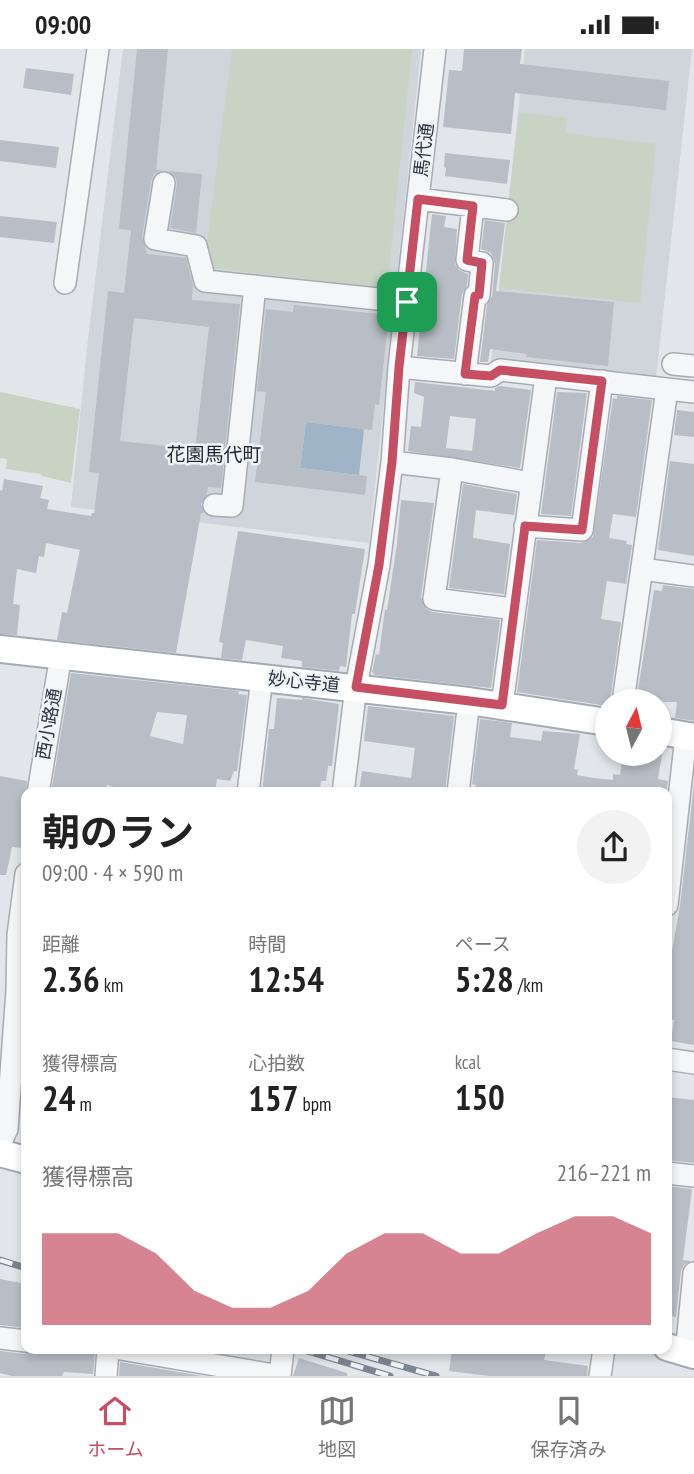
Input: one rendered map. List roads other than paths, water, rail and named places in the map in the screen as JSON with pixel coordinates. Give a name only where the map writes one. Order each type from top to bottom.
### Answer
[{"type":"main road","name":"妙心寺道","points":[[0,649],[356,687],[502,705],[595,720]]},
{"type":"main road","points":[[672,733],[690,737]]},
{"type":"main road","points":[[0,1153],[21,1159]]},
{"type":"street","points":[[65,283],[98,49]]},
{"type":"street","name":"馬代通","points":[[344,787],[356,687],[379,565],[392,462],[399,367],[435,49]]},
{"type":"street","points":[[164,183],[155,239],[196,246],[205,281],[407,302]]},
{"type":"street","points":[[418,199],[507,210]]},
{"type":"street","points":[[465,374],[482,263],[467,260],[473,206]]},
{"type":"street","points":[[214,505],[232,506],[254,286]]},
{"type":"street","points":[[399,367],[491,376],[500,370],[694,392]]},
{"type":"street","points":[[502,705],[545,376]]},
{"type":"street","points":[[525,526],[582,530],[602,381]]},
{"type":"street","points":[[625,689],[667,389]]},
{"type":"street","points":[[392,462],[531,483]]},
{"type":"street","points":[[452,469],[434,599],[514,609]]},
{"type":"street","points":[[642,569],[694,576]]},
{"type":"street","name":"西小路通","points":[[39,787],[61,655]]},
{"type":"street","points":[[249,787],[262,677]]},
{"type":"street","points":[[459,787],[469,701]]},
{"type":"street","points":[[672,818],[690,737]]},
{"type":"street","points":[[0,1144],[7,1129],[21,918]]},
{"type":"street","points":[[672,1060],[694,1063]]},
{"type":"street","points":[[672,1174],[694,1176]]},
{"type":"street","points":[[682,1352],[694,1273]]},
{"type":"street","points":[[0,1338],[21,1340]]},
{"type":"street","points":[[106,1376],[108,1354]]},
{"type":"street","points":[[157,1354],[280,1376],[282,1354]]},
{"type":"street","points":[[600,1376],[603,1354]]},
{"type":"water","points":[[306,422],[364,429],[359,475],[300,468]]},
{"type":"railway","points":[[0,1260],[21,1266]]},
{"type":"railway","points":[[317,1354],[390,1376]]},
{"type":"railway","points":[[359,1354],[436,1376]]},
{"type":"district","name":"花園馬代町","points":[[214,454]]}]
